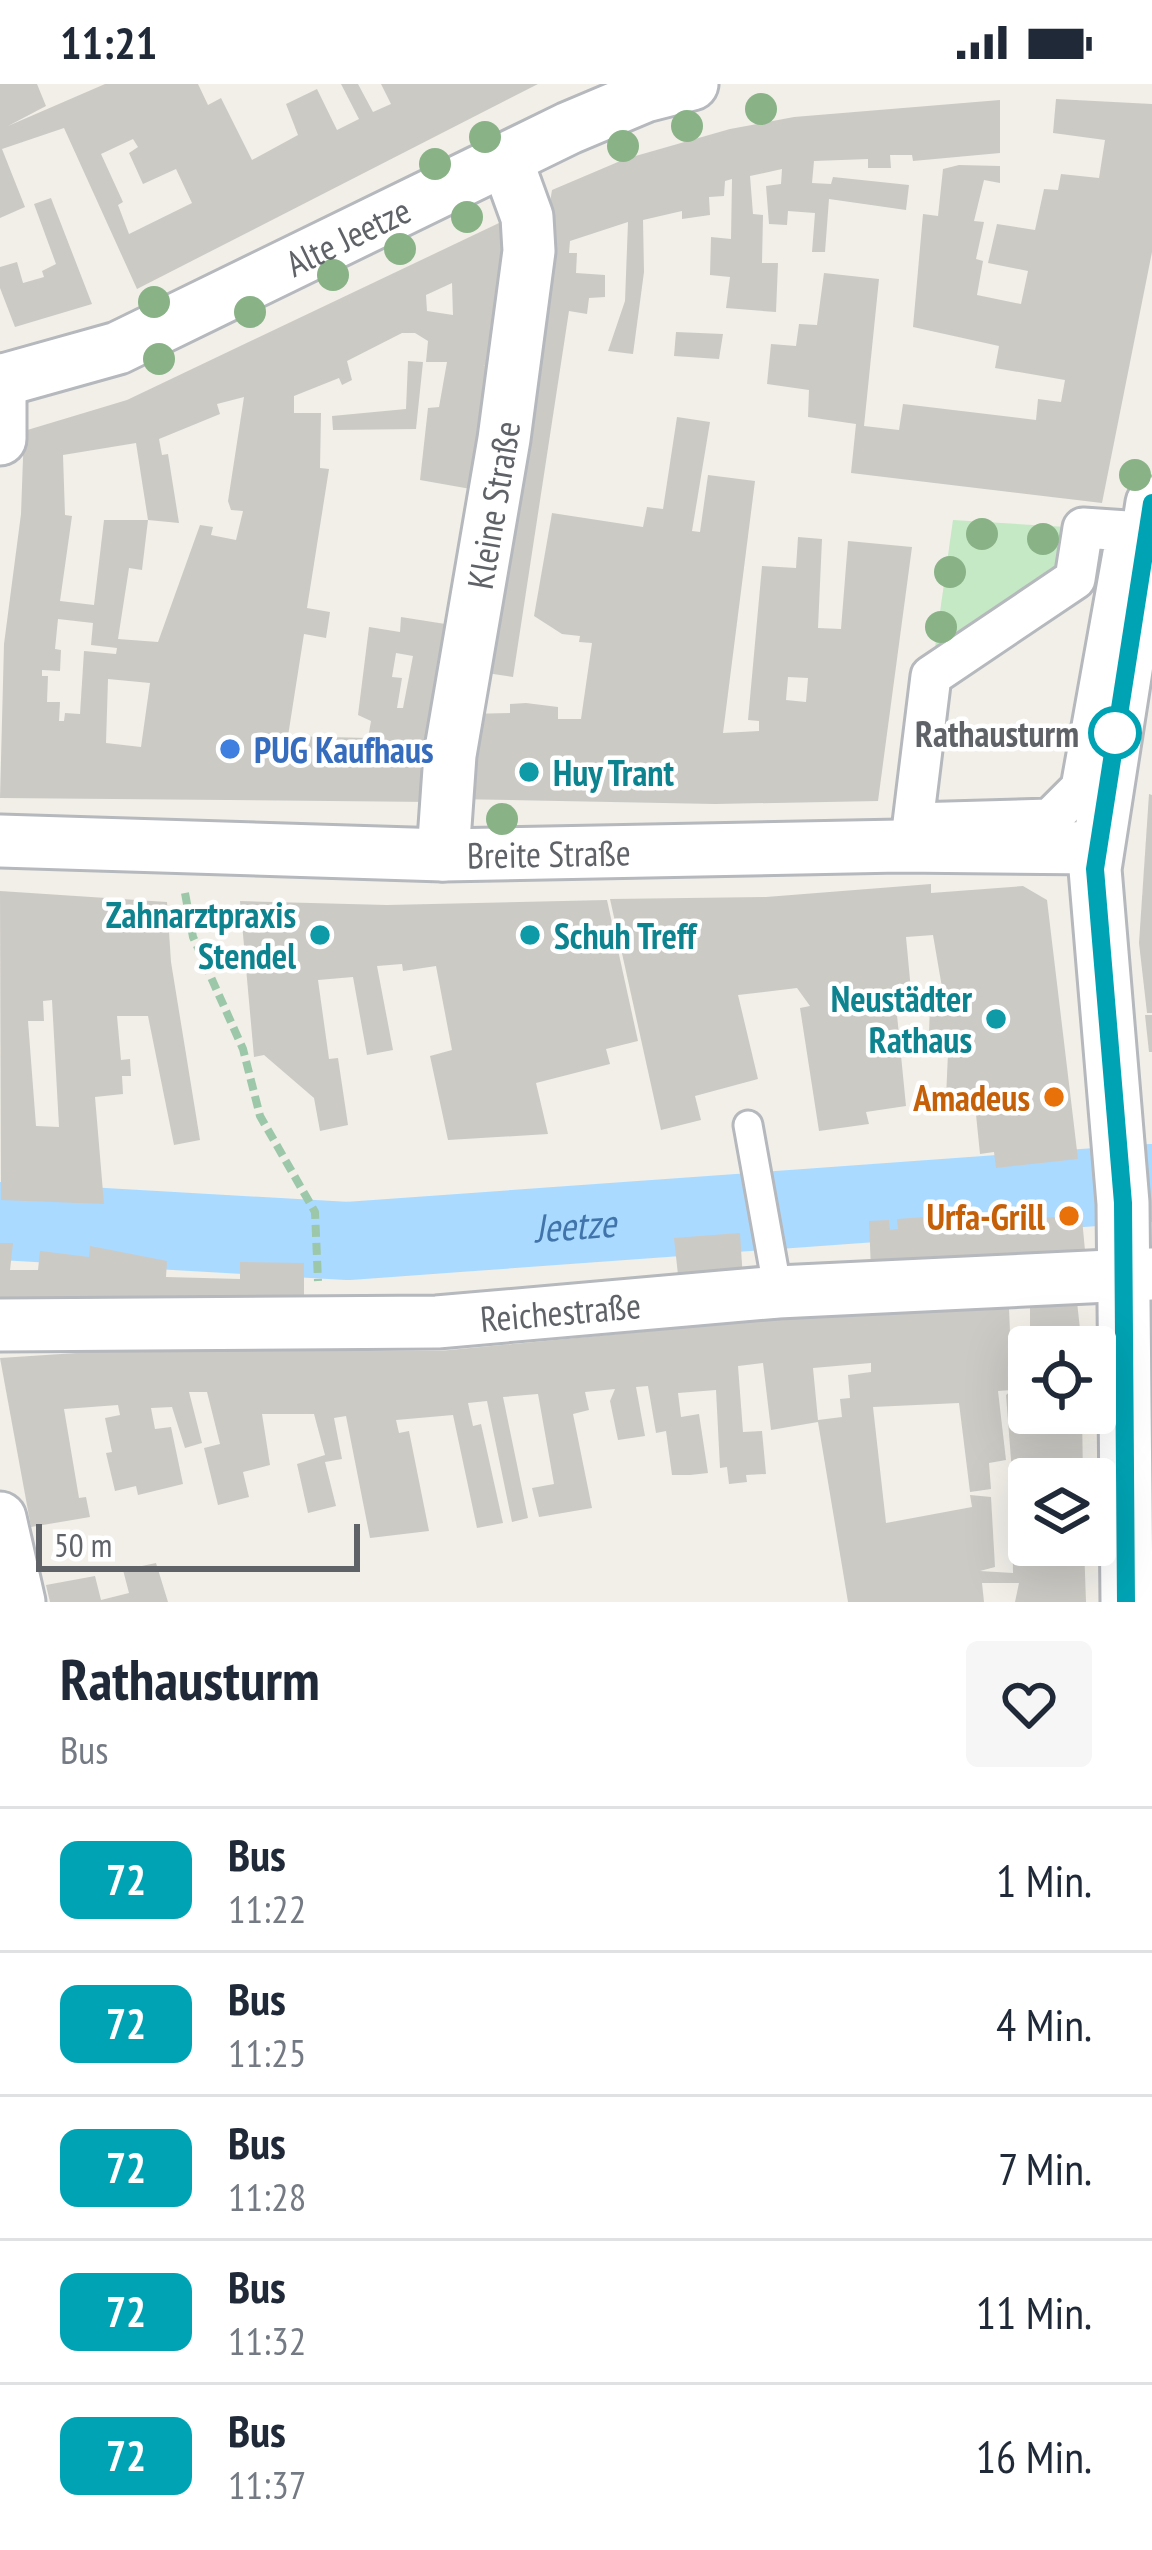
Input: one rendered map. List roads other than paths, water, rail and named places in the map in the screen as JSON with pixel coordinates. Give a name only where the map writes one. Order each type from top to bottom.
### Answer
[{"type":"street","name":"Alte Jeetze","points":[[0,381],[118,348],[506,159],[645,96],[692,84]]},
{"type":"street","name":"Kleine Straße","points":[[443,855],[450,755],[504,439],[529,251],[527,217],[506,159]]},
{"type":"street","points":[[0,381],[0,439]]},
{"type":"street","points":[[1126,1602],[1137,1275],[1121,1182],[1097,940],[1096,848],[1150,520]]},
{"type":"street","points":[[1083,528],[1127,532],[1092,740],[1081,788],[1068,806],[1050,819],[913,823],[931,676],[1075,580],[1083,528]]},
{"type":"street","name":"Breite Straße","points":[[0,842],[443,855],[900,845],[1096,848]]},
{"type":"street","name":"Reichestraße","points":[[0,1325],[436,1322],[778,1292],[1137,1275]]},
{"type":"street","points":[[0,1518],[19,1602]]},
{"type":"lane","points":[[748,1125],[772,1236],[778,1292]]},
{"type":"waterway","name":"Jeetze","points":[[0,1221],[348,1241],[1152,1183]]},
{"type":"place","name":"Rathausturm","points":[[1115,733]]},
{"type":"place","name":"PUG Kaufhaus","points":[[230,749]]},
{"type":"place","name":"Huy Trant","points":[[529,772]]},
{"type":"place","name":"Zahnarztpraxis Stendel","points":[[320,935]]},
{"type":"place","name":"Schuh Treff","points":[[530,935]]},
{"type":"place","name":"Neustädter Rathaus","points":[[996,1019]]},
{"type":"place","name":"Amadeus","points":[[1054,1097]]},
{"type":"place","name":"Urfa-Grill","points":[[1069,1216]]}]
